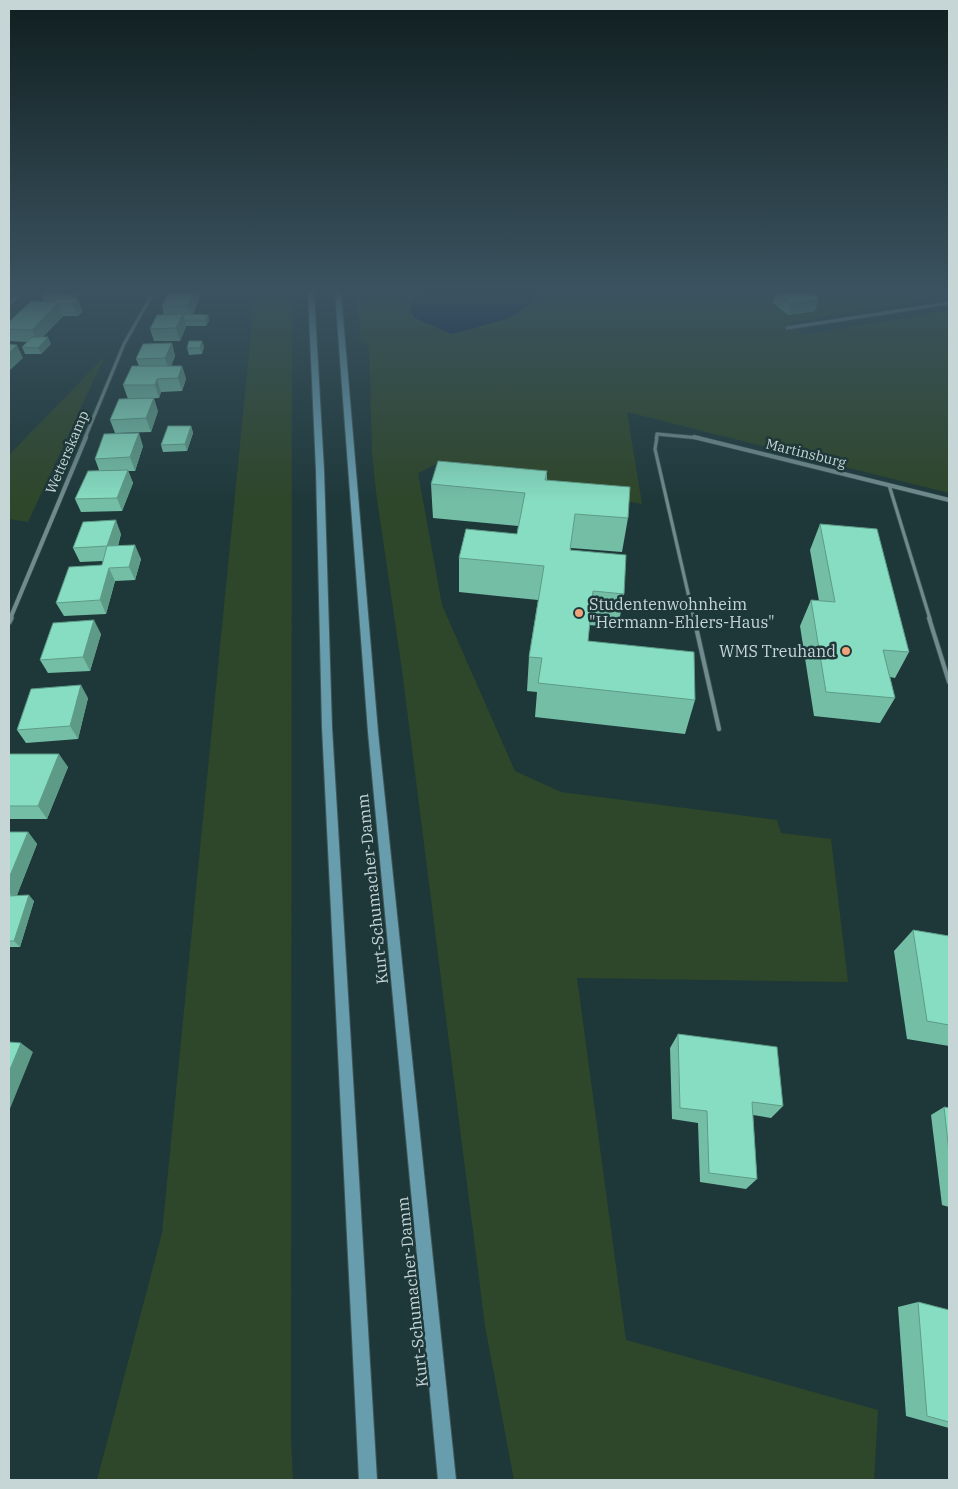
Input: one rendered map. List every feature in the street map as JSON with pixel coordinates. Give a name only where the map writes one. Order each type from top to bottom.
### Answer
[{"type":"main road","name":"Kurt-Schumacher-Damm","points":[[315,362],[320,470],[327,727],[368,1480]]},
{"type":"main road","name":"Kurt-Schumacher-Damm","points":[[344,362],[374,742],[447,1480]]},
{"type":"street","name":"Wetterskamp","points":[[9,622],[116,362]]},
{"type":"street","name":"Martinsburg","points":[[657,434],[691,436],[949,500]]},
{"type":"lane","points":[[657,434],[655,449],[719,729]]},
{"type":"lane","points":[[889,485],[949,682]]},
{"type":"green space","points":[[99,362],[102,362],[28,522],[9,519],[9,455]]},
{"type":"green space","points":[[248,362],[292,362],[291,1439],[293,1480],[97,1480],[162,1233]]},
{"type":"green space","points":[[369,362],[949,362],[949,493],[627,412],[642,504],[436,464],[418,473],[442,605],[515,771],[561,792],[777,820],[781,833],[831,839],[848,982],[577,978],[626,1340],[878,1410],[874,1480],[514,1480],[485,1326],[402,670],[372,452]]},
{"type":"building","points":[[132,366],[182,366],[178,378],[157,379],[155,385],[123,385]]},
{"type":"building","points":[[154,398],[146,418],[110,420],[119,399]]},
{"type":"building","points":[[168,426],[191,426],[185,444],[161,445]]},
{"type":"building","points":[[139,433],[130,457],[95,459],[104,434]]},
{"type":"building","points":[[438,461],[547,471],[545,480],[630,487],[628,518],[575,514],[570,550],[626,555],[624,594],[593,591],[588,641],[694,652],[695,700],[538,683],[542,658],[529,657],[544,566],[459,558],[466,529],[517,534],[525,493],[431,484]]},
{"type":"building","points":[[128,470],[117,498],[75,499],[88,471]]},
{"type":"building","points":[[116,520],[107,546],[73,548],[83,522]]},
{"type":"building","name":"WMS Treuhand","points":[[820,524],[877,529],[909,652],[883,650],[895,698],[826,692],[811,600],[835,602]]},
{"type":"building","points":[[135,545],[129,567],[109,568],[100,600],[56,603],[69,567],[102,565],[107,546]]},
{"type":"building","points":[[94,620],[83,657],[40,660],[53,623]]},
{"type":"building","points":[[81,685],[70,726],[17,730],[31,689]]},
{"type":"building","points":[[9,754],[59,754],[38,806],[9,806]]},
{"type":"building","points":[[9,832],[28,832],[9,878]]},
{"type":"building","points":[[29,895],[14,941],[9,941],[9,896]]},
{"type":"building","points":[[913,930],[949,936],[949,1025],[927,1021]]},
{"type":"building","points":[[678,1034],[777,1047],[783,1106],[752,1102],[757,1179],[709,1173],[707,1111],[680,1108]]},
{"type":"building","points":[[9,1042],[21,1043],[9,1072]]},
{"type":"building","points":[[944,1107],[949,1108],[949,1152]]},
{"type":"building","points":[[918,1302],[949,1310],[949,1422],[927,1416]]},
{"type":"place","name":"Studentenwohnheim \"Hermann-Ehlers-Haus\"","points":[[579,613]]},
{"type":"place","name":"WMS Treuhand","points":[[846,651]]}]
